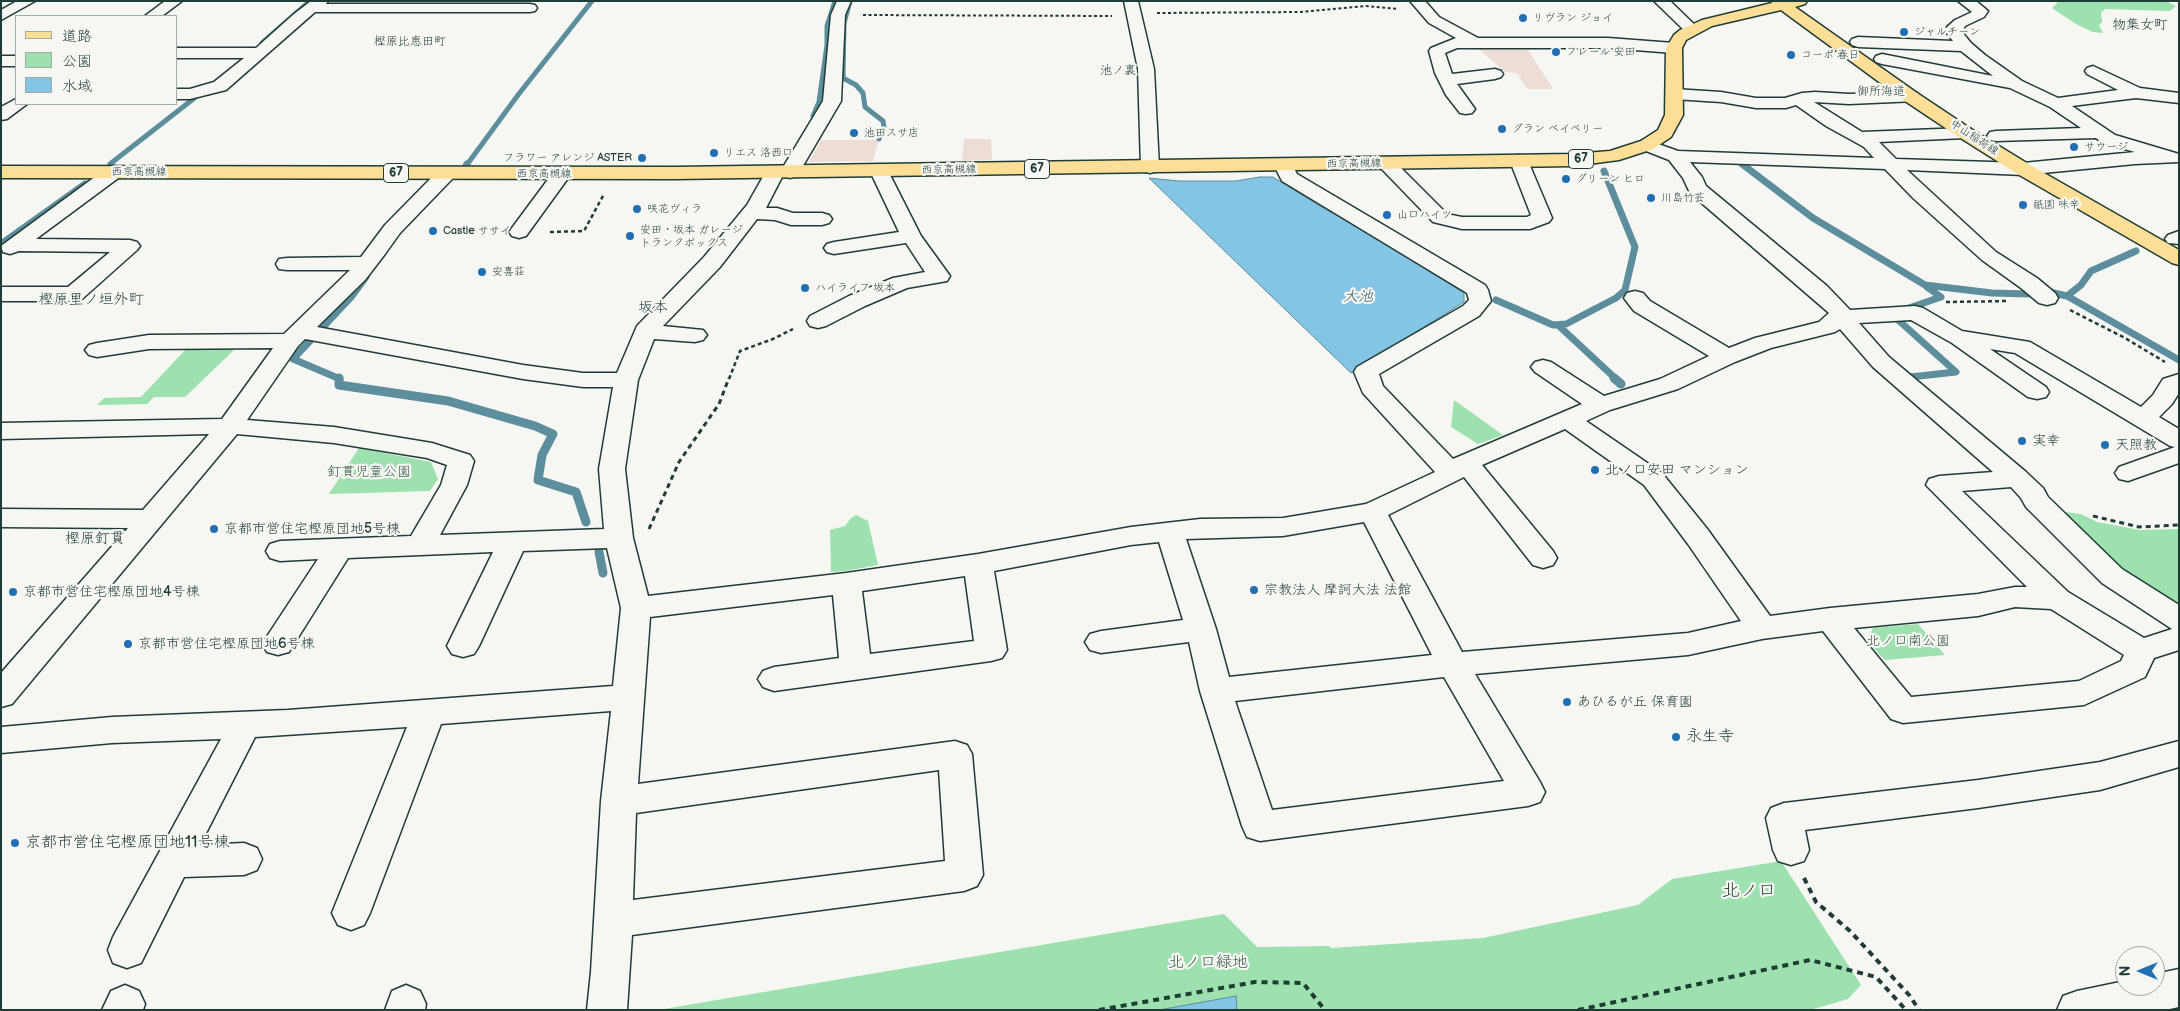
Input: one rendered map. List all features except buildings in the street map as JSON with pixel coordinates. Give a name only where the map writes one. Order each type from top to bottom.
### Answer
[{"type":"main road","points":[[1674,48],[1679,38],[1690,29],[1791,2]]},
{"type":"main road","name":"中山稲荷線","points":[[1791,2],[1858,42],[1996,136],[2178,244]]},
{"type":"main road","name":"中山稲荷線","points":[[1791,2],[1911,97],[2023,169],[2178,244]]},
{"type":"main road","name":"西京高槻線","points":[[1,172],[614,174],[1519,162],[1612,156],[1648,145],[1665,133],[1674,115],[1674,48]]},
{"type":"street","points":[[1,16],[28,1]]},
{"type":"street","points":[[154,15],[175,1]]},
{"type":"street","points":[[1417,1],[1434,20],[1472,41]]},
{"type":"street","points":[[1661,1],[1690,29]]},
{"type":"street","points":[[1965,1],[1981,11],[1979,14],[1955,27],[1957,37],[1965,46],[2016,85],[2056,103],[2098,133],[2138,149],[2177,158]]},
{"type":"street","points":[[178,94],[202,91],[220,86],[299,17],[316,5],[430,8],[534,5]]},
{"type":"street","points":[[515,23],[534,5]]},
{"type":"street","points":[[415,20],[430,8]]},
{"type":"street","points":[[607,1010],[611,972],[619,801],[636,608],[619,538],[612,469],[626,380],[645,331],[712,262],[752,213],[832,100],[841,8]]},
{"type":"street","points":[[1134,10],[1146,69],[1150,167]]},
{"type":"street","points":[[1466,109],[1454,95],[1443,73],[1437,51],[1455,43],[1472,41],[1608,43],[1674,48]]},
{"type":"street","points":[[1858,42],[1965,46]]},
{"type":"street","points":[[178,53],[260,53]]},
{"type":"street","points":[[1882,59],[2016,85]]},
{"type":"street","points":[[1,60],[15,61]]},
{"type":"street","points":[[2094,71],[2136,93]]},
{"type":"street","points":[[1447,80],[1495,74]]},
{"type":"street","points":[[2056,103],[2136,93],[2179,98]]},
{"type":"street","points":[[1674,94],[1720,97],[1756,103],[1786,103],[1814,97],[1849,99],[1911,97]]},
{"type":"street","points":[[1798,99],[1832,122],[1870,143],[1920,194],[1989,256],[2029,283],[2047,298]]},
{"type":"street","points":[[1,115],[16,105]]},
{"type":"street","points":[[1860,137],[1965,132]]},
{"type":"street","points":[[1996,136],[2098,133]]},
{"type":"street","points":[[1648,145],[1676,156],[2023,169],[2135,158],[2177,158]]},
{"type":"street","points":[[1676,156],[1692,177],[1697,189],[1819,291],[1840,311],[1842,317],[1881,362],[2017,478],[2033,494],[2036,501],[2112,576],[2179,620]]},
{"type":"street","points":[[1385,163],[1440,218],[1462,223],[1530,223],[1542,218],[1519,162]]},
{"type":"street","points":[[1283,165],[1289,177],[1477,290],[1480,301],[1471,311],[1366,372],[1372,388],[1459,468],[1543,558]]},
{"type":"street","points":[[818,321],[856,301],[901,283],[939,276],[911,236],[879,171]]},
{"type":"street","points":[[7,249],[114,172]]},
{"type":"street","points":[[1,695],[230,426],[295,336],[367,263],[392,229],[446,174]]},
{"type":"street","points":[[519,232],[562,174]]},
{"type":"street","points":[[752,213],[777,214],[791,219],[822,219]]},
{"type":"street","points":[[834,248],[911,236]]},
{"type":"street","points":[[1,294],[74,294],[130,246],[7,249]]},
{"type":"street","points":[[287,264],[367,263]]},
{"type":"street","points":[[1635,298],[1642,306],[1727,357]]},
{"type":"street","points":[[636,608],[846,583],[978,564],[1132,536],[1200,528],[1283,527],[1372,512],[1459,468],[1601,405],[1668,384],[1763,343],[1827,327],[1842,317],[1915,313],[1956,337],[2037,392]]},
{"type":"street","points":[[645,331],[696,335]]},
{"type":"street","points":[[97,350],[149,342],[239,343],[295,336],[583,380],[626,380]]},
{"type":"street","points":[[1956,337],[2022,347],[2179,440]]},
{"type":"street","points":[[1544,366],[1601,405]]},
{"type":"street","points":[[2143,419],[2163,399],[2172,384],[2175,373]]},
{"type":"street","points":[[1568,420],[1653,479],[1698,537],[1762,628]]},
{"type":"street","points":[[1,431],[230,426],[334,435],[432,450],[461,460],[454,485],[420,545]]},
{"type":"street","points":[[2128,472],[2179,454]]},
{"type":"street","points":[[2017,478],[1939,485],[2057,599],[2141,651]]},
{"type":"street","points":[[1170,532],[1200,629],[1216,691],[1260,826],[1528,792],[1453,664],[1372,512]]},
{"type":"street","points":[[7,523],[150,519]]},
{"type":"street","points":[[280,551],[619,538]]},
{"type":"street","points":[[463,646],[513,542]]},
{"type":"street","points":[[278,644],[339,548]]},
{"type":"street","points":[[774,678],[991,650],[978,564]]},
{"type":"street","points":[[846,583],[856,666]]},
{"type":"street","points":[[1216,691],[1453,664],[1688,644],[1762,628],[1978,604],[2014,597],[2057,599]]},
{"type":"street","points":[[1830,619],[1903,710],[2084,693],[2134,669],[2141,651],[2179,638]]},
{"type":"street","points":[[1101,642],[1200,629]]},
{"type":"street","points":[[1,740],[112,730],[245,724],[628,697]]},
{"type":"street","points":[[351,913],[429,712]]},
{"type":"street","points":[[128,950],[245,724]]},
{"type":"street","points":[[613,920],[964,875],[955,754],[619,801]]},
{"type":"street","points":[[1791,850],[1784,818],[1978,794],[2100,776],[2179,754]]},
{"type":"street","points":[[173,862],[244,859]]},
{"type":"street","points":[[2077,1010],[2179,988]]},
{"type":"path","points":[[841,8],[930,14],[1134,10],[1300,12],[1366,6],[1396,9],[1422,19],[1434,20]]},
{"type":"path","points":[[519,232],[584,231],[614,174]]},
{"type":"path","points":[[1915,313],[1950,300],[2032,301],[2047,298],[2125,338],[2175,373]]},
{"type":"path","points":[[626,569],[639,550],[679,462],[719,404],[740,351],[773,339],[800,325],[818,321]]},
{"type":"path","points":[[2092,516],[2139,527],[2179,525]]},
{"type":"path","points":[[1791,850],[1816,902],[1850,931],[1910,996],[1919,1010]]},
{"type":"path","points":[[1578,1010],[1810,960],[1876,977],[1906,1010]]},
{"type":"path","points":[[1099,1010],[1255,982],[1303,983],[1320,1006],[1326,1010]]},
{"type":"shaded area","points":[[1474,45],[1525,45],[1553,89],[1527,89],[1517,73],[1505,72]]},
{"type":"shaded area","points":[[964,139],[991,139],[992,160],[962,161]]},
{"type":"shaded area","points":[[821,140],[879,140],[873,161],[809,162]]},
{"type":"green space","points":[[2166,1],[2176,6],[2170,11],[2105,9],[2101,13],[2102,22],[2099,25],[2103,33],[2093,32],[2076,24],[2052,8],[2058,2]]},
{"type":"green space","points":[[194,346],[230,347],[234,350],[185,397],[154,397],[147,404],[97,405],[104,398],[141,397],[186,349]]},
{"type":"green space","points":[[1454,400],[1503,435],[1478,444],[1451,427]]},
{"type":"green space","name":"釘貫児童公園","points":[[359,448],[431,462],[438,479],[430,491],[329,494]]},
{"type":"green space","points":[[2049,510],[2081,514],[2097,522],[2140,530],[2179,529],[2179,614],[2135,589]]},
{"type":"green space","points":[[856,515],[868,521],[878,565],[831,572],[830,530],[845,526]]},
{"type":"green space","name":"北ノ口南公園","points":[[1918,624],[1945,655],[1885,660],[1867,641],[1873,628]]},
{"type":"green space","name":"北ノ口緑地","points":[[1781,861],[1861,985],[1848,999],[1810,1010],[658,1010],[1224,914],[1257,947],[1329,946],[1331,948],[1483,938],[1638,905],[1672,879]]},
{"type":"water","name":"大池","points":[[1273,177],[1357,226],[1464,293],[1464,302],[1351,373],[1149,178],[1179,181],[1235,181]]},
{"type":"water","points":[[1236,996],[1237,1010],[1159,1010]]},
{"type":"waterway","points":[[262,43],[310,1]]},
{"type":"waterway","points":[[467,164],[466,166],[518,95],[592,1]]},
{"type":"waterway","points":[[813,116],[819,102],[827,45],[827,26],[835,1]]},
{"type":"waterway","points":[[850,1],[844,23],[843,78],[856,85],[863,93],[865,107],[883,121],[884,127],[879,139]]},
{"type":"waterway","points":[[110,164],[206,89]]},
{"type":"waterway","points":[[1740,163],[1744,166]]},
{"type":"waterway","points":[[1742,164],[1813,218],[1925,285],[1992,293],[2028,294],[2049,292],[2067,296]]},
{"type":"waterway","points":[[1496,300],[1553,325],[1566,324],[1616,298],[1625,290],[1635,247],[1604,171]]},
{"type":"waterway","points":[[1,244],[85,184]]},
{"type":"waterway","points":[[2067,296],[2081,285],[2091,271],[2136,251]]},
{"type":"waterway","points":[[339,379],[293,359],[352,296],[366,277]]},
{"type":"waterway","points":[[1906,309],[1941,297],[1927,287]]},
{"type":"waterway","points":[[2067,296],[2179,360]]},
{"type":"waterway","points":[[1896,318],[1956,372],[1910,377]]},
{"type":"waterway","points":[[1558,325],[1616,379]]},
{"type":"waterway","points":[[1614,378],[1621,384]]},
{"type":"waterway","points":[[339,379],[339,385],[448,401],[535,426],[553,434],[542,455],[538,480],[576,492],[586,522]]},
{"type":"waterway","points":[[599,552],[603,573]]},
{"type":"place","name":"リヴラン ジョイ","points":[[1523,18]]},
{"type":"place","name":"ジャルチーン","points":[[1904,32]]},
{"type":"place","name":"フレール 安田","points":[[1556,52]]},
{"type":"place","name":"コーポ 春日","points":[[1791,55]]},
{"type":"place","name":"グラン ベイベリー","points":[[1502,129]]},
{"type":"place","name":"池田スサ店","points":[[854,133]]},
{"type":"place","name":"サウージ","points":[[2074,147]]},
{"type":"place","name":"リエス 洛西口","points":[[714,153]]},
{"type":"place","name":"フラワー アレンジ ASTER","points":[[642,158]]},
{"type":"place","name":"グリーン ヒロ","points":[[1566,179]]},
{"type":"place","name":"川島竹芸","points":[[1651,198]]},
{"type":"place","name":"祇園 味辛","points":[[2023,205]]},
{"type":"place","name":"咲花ヴィラ","points":[[637,209]]},
{"type":"place","name":"山口ハイツ","points":[[1387,215]]},
{"type":"place","name":"Castle ササイ","points":[[433,231]]},
{"type":"place","name":"安田・坂本 ガレージ トランクボックス","points":[[630,236]]},
{"type":"place","name":"安喜荘","points":[[482,272]]},
{"type":"place","name":"ハイライフ 坂本","points":[[805,288]]},
{"type":"place","name":"実幸","points":[[2022,441]]},
{"type":"place","name":"天照教","points":[[2105,445]]},
{"type":"place","name":"北ノ口安田 マンション","points":[[1595,470]]},
{"type":"place","name":"京都市営住宅樫原団地5号棟","points":[[214,529]]},
{"type":"place","name":"宗教法人 摩訶大法 法館","points":[[1254,590]]},
{"type":"place","name":"京都市営住宅樫原団地4号棟","points":[[13,592]]},
{"type":"place","name":"京都市営住宅樫原団地6号棟","points":[[128,644]]},
{"type":"place","name":"あひるが丘 保育園","points":[[1567,702]]},
{"type":"place","name":"永生寺","points":[[1676,737]]},
{"type":"place","name":"京都市営住宅樫原団地11号棟","points":[[15,843]]},
{"type":"district","name":"物集女町","points":[[2140,25]]},
{"type":"district","name":"樫原比恵田町","points":[[410,42]]},
{"type":"district","name":"池ノ裏","points":[[1118,71]]},
{"type":"district","name":"御所海道","points":[[1881,92]]},
{"type":"district","name":"樫原里ノ垣外町","points":[[91,300]]},
{"type":"district","name":"坂本","points":[[653,308]]},
{"type":"district","name":"樫原釘貫","points":[[95,539]]},
{"type":"district","name":"北ノ口","points":[[1749,891]]}]
